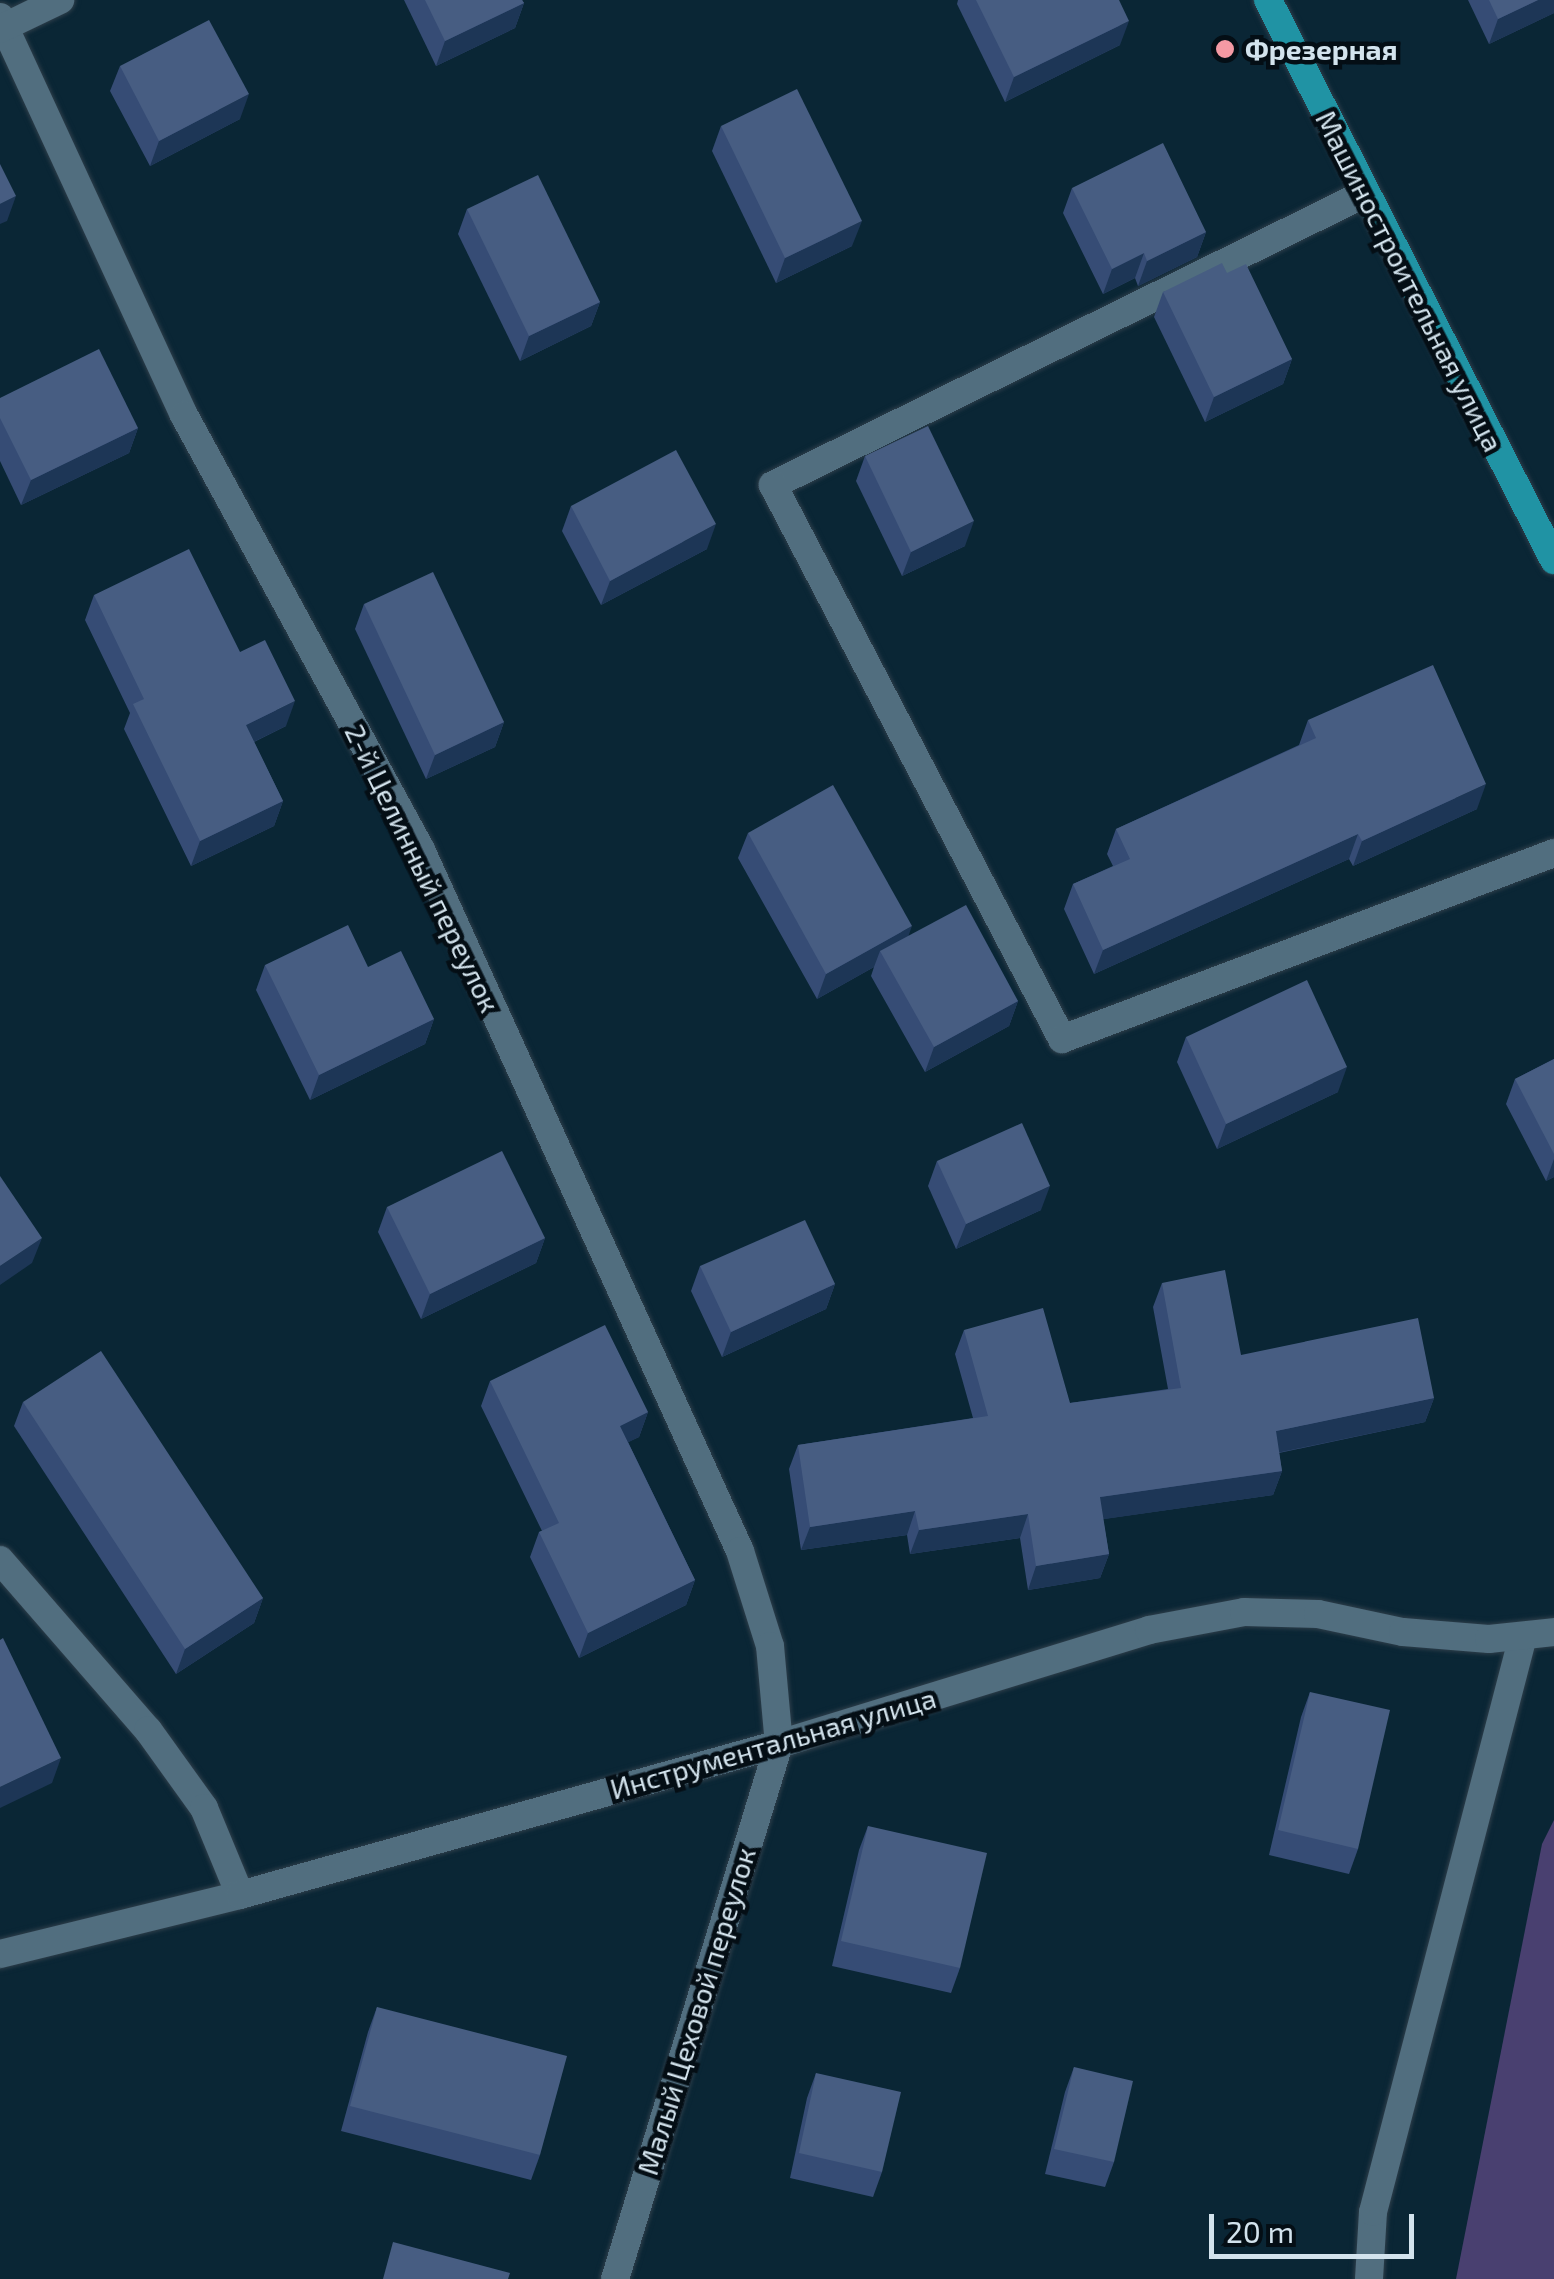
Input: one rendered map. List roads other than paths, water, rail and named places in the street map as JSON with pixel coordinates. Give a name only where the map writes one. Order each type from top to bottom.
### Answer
[{"type":"main road","name":"Машиностроительная улица","points":[[1268,0],[1554,560]]},
{"type":"street","points":[[2,24],[60,0]]},
{"type":"street","name":"2-й Целинный переулок","points":[[2,24],[184,414],[421,850],[661,1374],[746,1570],[770,1646],[779,1744]]},
{"type":"street","points":[[1364,194],[773,484],[1062,1039],[1554,854]]},
{"type":"street","points":[[0,1560],[148,1730],[204,1808],[240,1896]]},
{"type":"street","name":"Инструментальная улица","points":[[0,1954],[240,1896],[779,1744],[1149,1630],[1244,1612],[1318,1614],[1403,1632],[1489,1640],[1554,1632]]},
{"type":"street","points":[[1369,2279],[1373,2212],[1523,1636]]},
{"type":"street","name":"Малый Цеховой переулок","points":[[614,2279],[779,1744]]},
{"type":"place","name":"Фрезерная","points":[[1225,49]]}]
